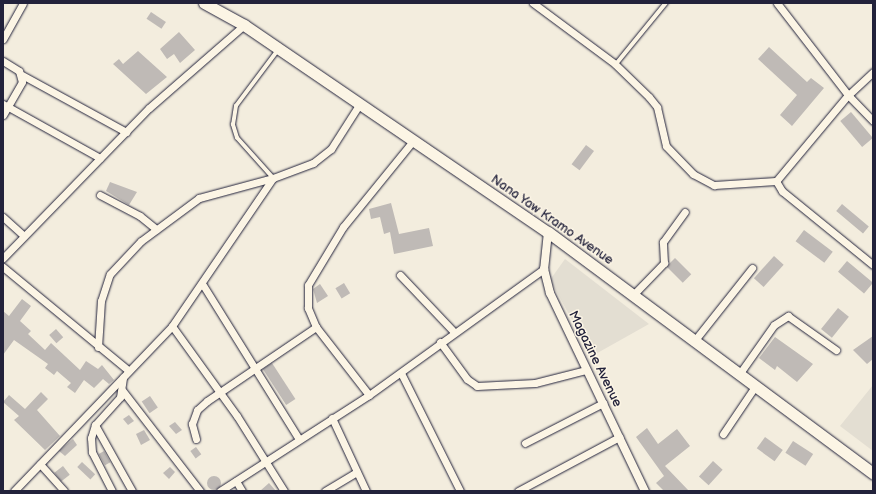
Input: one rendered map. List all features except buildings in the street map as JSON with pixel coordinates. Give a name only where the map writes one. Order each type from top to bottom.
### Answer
[{"type":"main road","name":"Nana Yaw Kramo Avenue","points":[[204,3],[244,25],[359,105],[548,232],[873,473]]},
{"type":"street","points":[[3,39],[23,3]]},
{"type":"street","points":[[533,3],[615,64],[657,107],[666,146],[693,174],[714,185],[776,181],[848,94],[873,72]]},
{"type":"street","points":[[777,3],[848,94],[873,121]]},
{"type":"street","points":[[3,258],[126,132],[244,25]]},
{"type":"street","points":[[3,61],[22,75],[126,132]]},
{"type":"street","points":[[3,115],[5,105],[22,82],[22,75]]},
{"type":"street","points":[[5,105],[100,158]]},
{"type":"street","points":[[98,347],[101,301],[110,274],[156,229],[199,198],[273,178],[313,163],[331,149],[359,105]]},
{"type":"street","points":[[369,395],[316,327],[308,308],[308,285],[318,264],[343,227],[413,141]]},
{"type":"street","points":[[14,491],[172,326],[203,285],[273,178]]},
{"type":"street","points":[[776,181],[782,191],[873,266]]},
{"type":"street","points":[[100,195],[140,216],[156,229]]},
{"type":"street","points":[[633,295],[664,262],[663,242],[685,212]]},
{"type":"street","points":[[3,217],[24,236]]},
{"type":"street","name":"Magazine Avenue","points":[[548,232],[544,269],[550,293],[645,491]]},
{"type":"street","points":[[3,267],[98,347],[126,374]]},
{"type":"street","points":[[695,340],[752,268]]},
{"type":"street","points":[[220,491],[369,395],[401,373],[440,342],[544,269]]},
{"type":"street","points":[[400,275],[454,332]]},
{"type":"street","points":[[203,285],[299,439]]},
{"type":"street","points":[[740,373],[774,325],[788,316],[836,350]]},
{"type":"street","points":[[172,326],[220,391],[267,461],[284,491]]},
{"type":"street","points":[[196,439],[192,424],[197,410],[253,367],[316,327]]},
{"type":"street","points":[[440,342],[467,379],[477,386],[535,383],[586,370]]},
{"type":"street","points":[[401,373],[460,491]]},
{"type":"street","points":[[112,491],[92,452],[91,438],[95,425],[122,390],[126,374]]},
{"type":"street","points":[[722,434],[756,385]]},
{"type":"street","points":[[122,390],[200,491]]},
{"type":"street","points":[[525,443],[603,404]]},
{"type":"street","points":[[332,418],[366,491]]},
{"type":"street","points":[[95,425],[132,491]]},
{"type":"street","points":[[518,491],[619,437]]},
{"type":"street","points":[[40,464],[64,491]]},
{"type":"street","points":[[325,491],[357,472]]},
{"type":"street","points":[[236,481],[242,491]]},
{"type":"lane","points":[[615,64],[666,3]]},
{"type":"lane","points":[[273,178],[237,138],[233,125],[236,106],[278,49]]},
{"type":"shaded area","points":[[565,259],[649,324],[592,356],[550,280]]},
{"type":"shaded area","points":[[873,385],[873,451],[840,426]]}]
